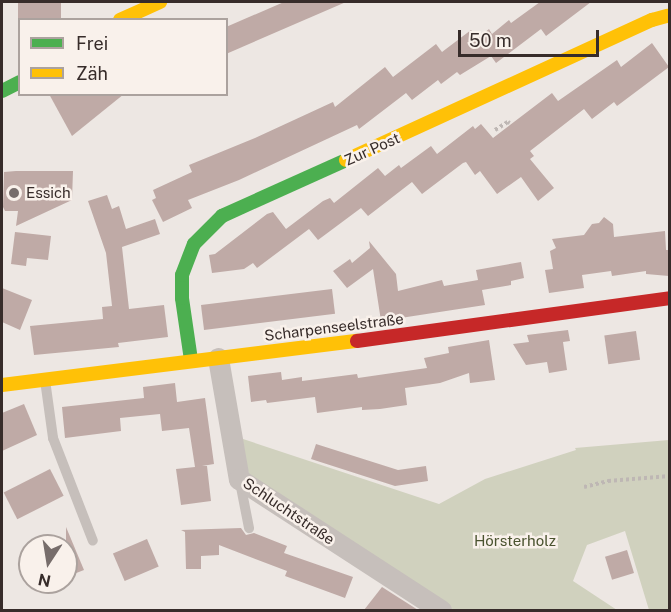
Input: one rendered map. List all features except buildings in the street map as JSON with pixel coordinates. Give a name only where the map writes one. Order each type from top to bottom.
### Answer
[{"type":"street","points":[[124,18],[160,2]]},
{"type":"street","name":"Zur Post","points":[[191,360],[182,298],[182,275],[194,244],[222,216],[669,14]]},
{"type":"street","points":[[2,91],[18,83]]},
{"type":"street","name":"Scharpenseelstraße","points":[[2,385],[191,360],[303,349],[669,298]]},
{"type":"street","name":"Schluchtstraße","points":[[218,358],[239,478],[441,610]]},
{"type":"lane","points":[[45,380],[53,438],[93,541]]},
{"type":"lane","points":[[239,478],[249,528]]},
{"type":"path","points":[[495,130],[510,123]]},
{"type":"path","points":[[584,487],[608,481],[669,476]]},
{"type":"green space","name":"Hörsterholz","points":[[237,437],[439,504],[485,479],[576,450],[575,448],[669,440],[669,610],[649,610],[625,531],[587,545],[573,581],[617,610],[454,610],[251,480]]},
{"type":"traffic: fast","points":[[2,91],[18,83]]},
{"type":"traffic: fast","points":[[191,360],[182,298],[182,275],[194,244],[222,216],[346,160]]},
{"type":"traffic: slow","points":[[124,18],[160,2]]},
{"type":"traffic: slow","points":[[346,160],[652,20],[667,16]]},
{"type":"traffic: slow","points":[[2,385],[357,341]]},
{"type":"traffic: jam","points":[[357,341],[670,298]]},
{"type":"place","name":"Essich","points":[[14,193]]}]
